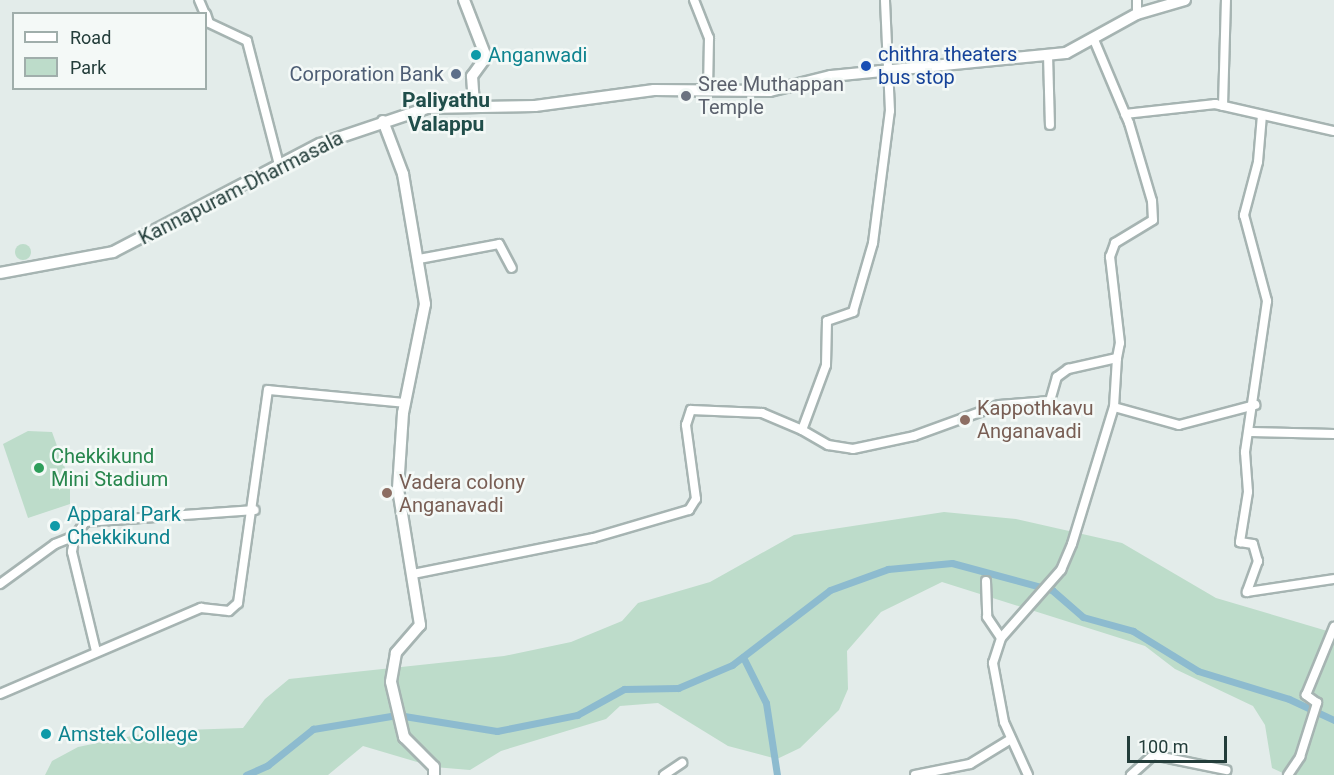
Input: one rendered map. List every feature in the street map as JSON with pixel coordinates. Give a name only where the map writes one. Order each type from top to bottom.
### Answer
[{"type":"main road","points":[[464,0],[486,57],[472,76],[474,106]]},
{"type":"main road","name":"Kannapuram-Dharmasala","points":[[0,273],[119,250],[279,165],[383,121],[427,108],[708,90],[770,91],[885,71],[1048,55],[1095,42],[1137,14],[1185,0]]},
{"type":"main road","points":[[383,121],[403,174],[419,259],[424,328],[405,402],[398,489],[420,625],[396,653],[391,682],[404,737],[434,767],[434,775]]},
{"type":"street","points":[[694,0],[709,38],[708,90]]},
{"type":"street","points":[[802,429],[826,365],[826,321],[853,312],[865,276],[886,158],[885,0]]},
{"type":"street","points":[[1137,0],[1137,14]]},
{"type":"street","points":[[1223,106],[1226,0]]},
{"type":"street","points":[[207,18],[209,23],[247,41],[279,165]]},
{"type":"street","points":[[1028,775],[1011,739],[993,663],[1001,638],[1040,589],[1061,570],[1072,544],[1114,406],[1120,343],[1110,257],[1115,243],[1153,220],[1149,181],[1125,114],[1095,42]]},
{"type":"street","points":[[1048,55],[1050,125]]},
{"type":"street","points":[[1125,114],[1223,106],[1334,131]]},
{"type":"street","points":[[1262,115],[1258,162],[1244,215],[1267,302],[1240,542],[1253,544],[1258,561],[1247,592],[1334,579]]},
{"type":"street","points":[[419,259],[499,244],[512,268]]},
{"type":"street","points":[[413,574],[603,535],[689,510],[696,500],[686,425],[691,410],[762,413],[802,429],[828,445],[853,448],[914,436],[999,405],[1050,400],[1057,377],[1068,369],[1117,358]]},
{"type":"street","points":[[0,693],[201,608],[229,611],[238,603],[241,559],[255,510],[268,390],[405,402]]},
{"type":"street","points":[[1114,406],[1179,425],[1255,405]]},
{"type":"street","points":[[1251,432],[1334,434]]},
{"type":"street","points":[[96,651],[72,552],[75,536],[85,522],[112,517],[255,510]]},
{"type":"street","points":[[0,584],[55,544],[75,536]]},
{"type":"street","points":[[986,581],[987,617],[1001,638]]},
{"type":"street","points":[[1288,775],[1300,757],[1315,709],[1306,695],[1334,627]]},
{"type":"street","points":[[915,775],[970,765],[1011,739]]},
{"type":"street","points":[[1131,775],[1153,755],[1226,770]]},
{"type":"street","points":[[664,775],[682,763]]},
{"type":"green space","points":[[20,244],[26,244],[31,252],[29,258],[20,260],[15,255],[15,249]]},
{"type":"green space","name":"Chekkikund Mini Stadium","points":[[28,431],[52,432],[70,482],[70,504],[28,518],[3,444]]},
{"type":"green space","points":[[944,512],[1016,519],[1122,543],[1216,598],[1334,633],[1334,775],[1287,775],[1272,768],[1265,725],[1253,706],[1175,669],[1145,646],[942,582],[881,612],[847,651],[848,689],[839,710],[800,748],[777,759],[728,746],[658,703],[620,706],[606,719],[501,751],[470,770],[434,767],[363,746],[328,775],[45,775],[52,761],[78,747],[156,731],[243,728],[265,699],[289,679],[504,656],[571,642],[622,621],[638,603],[710,582],[794,535]]},
{"type":"waterway","points":[[404,716],[497,731],[577,715],[624,689],[678,688],[732,665],[830,590],[888,569],[952,563],[1052,590],[1083,617],[1133,631],[1198,671],[1289,699],[1334,720]]},
{"type":"waterway","points":[[743,657],[766,703],[777,775]]},
{"type":"waterway","points":[[246,775],[268,765],[313,729],[391,716]]},
{"type":"place","name":"Anganwadi","points":[[476,55]]},
{"type":"place","name":"chithra theaters bus stop","points":[[866,66]]},
{"type":"place","name":"Corporation Bank","points":[[456,74]]},
{"type":"place","name":"Sree Muthappan Temple","points":[[686,96]]},
{"type":"place","name":"Kappothkavu Anganavadi","points":[[965,420]]},
{"type":"place","name":"Chekkikund Mini Stadium","points":[[39,468]]},
{"type":"place","name":"Vadera colony Anganavadi","points":[[387,493]]},
{"type":"place","name":"Apparal Park Chekkikund","points":[[55,526]]},
{"type":"place","name":"Amstek College","points":[[46,734]]},
{"type":"district","name":"Paliyathu Valappu","points":[[446,112]]}]
